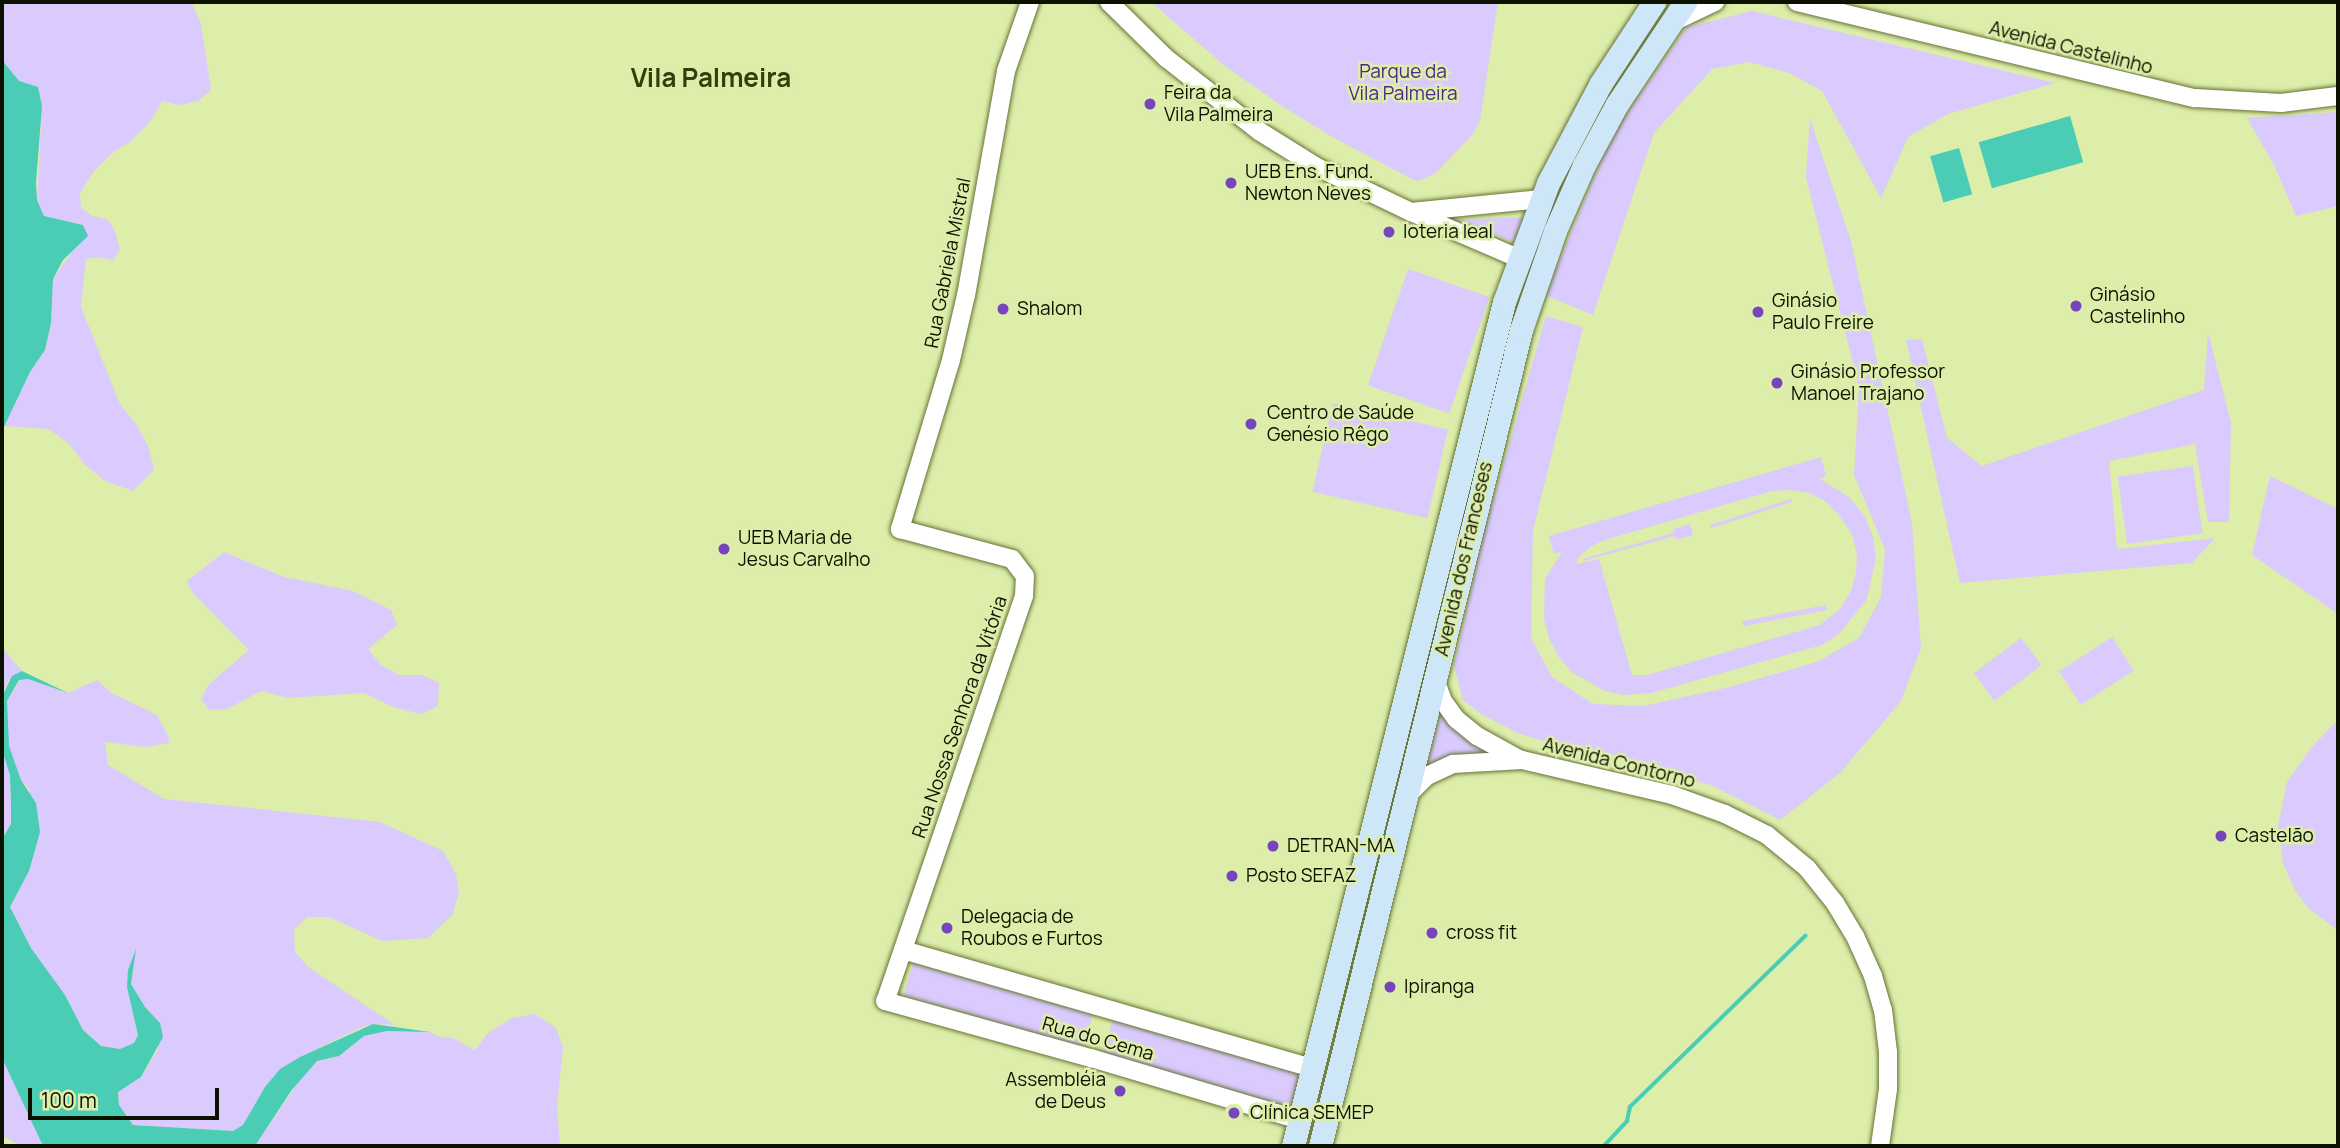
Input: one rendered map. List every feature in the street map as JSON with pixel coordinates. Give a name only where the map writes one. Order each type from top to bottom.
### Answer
[{"type":"main road","name":"Avenida dos Franceses","points":[[1293,1146],[1487,364],[1518,258],[1541,199],[1601,83],[1654,2]]},
{"type":"main road","name":"Avenida dos Franceses","points":[[1320,1146],[1509,372],[1544,260],[1565,207],[1600,136],[1667,26],[1685,2]]},
{"type":"street","name":"Rua Gabriela Mistral","points":[[900,529],[951,360],[967,295],[1006,71],[1030,2]]},
{"type":"street","points":[[1109,2],[1166,58],[1259,131],[1315,166],[1411,212],[1518,258]]},
{"type":"street","points":[[1667,26],[1688,13],[1715,2]]},
{"type":"street","name":"Avenida Castelinho","points":[[1797,2],[2194,98],[2281,103],[2338,96]]},
{"type":"street","points":[[1411,212],[1541,199]]},
{"type":"street","name":"Rua Nossa Senhora da Vitória","points":[[884,1001],[1026,585],[1024,576],[1012,559],[900,529]]},
{"type":"street","name":"Avenida Contorno","points":[[1435,678],[1443,701],[1456,719],[1477,736],[1522,760],[1672,795],[1714,810],[1767,835],[1807,868],[1855,936],[1873,976],[1883,1010],[1888,1089],[1880,1146]]},
{"type":"street","name":"Avenida Contorno","points":[[1407,796],[1427,776],[1454,764],[1522,760]]},
{"type":"street","name":"Rua do Cema","points":[[903,950],[1313,1068]]},
{"type":"street","name":"Rua do Cema","points":[[884,1001],[1091,1058],[1300,1120]]},
{"type":"green space","points":[[2,2],[191,2],[201,24],[211,90],[198,101],[180,105],[162,101],[150,122],[94,171],[80,193],[81,207],[92,216],[107,219],[115,231],[120,250],[113,260],[98,257],[86,259],[81,307],[120,404],[136,424],[148,446],[154,470],[133,491],[105,481],[85,465],[69,444],[49,429],[4,426],[30,372],[45,350],[51,323],[53,279],[77,244],[83,225],[44,216],[37,200],[41,126],[19,81],[2,60]]},
{"type":"green space","name":"Parque da Vila Palmeira","points":[[1151,2],[1498,2],[1480,120],[1473,134],[1436,173],[1419,181],[1412,179],[1334,138],[1279,104],[1225,66]]},
{"type":"green space","points":[[1752,11],[2055,83],[1948,114],[1908,137],[1881,198],[1822,91],[1789,73],[1749,62],[1712,69],[1654,133],[1593,315],[1545,295],[1612,134],[1687,27]]},
{"type":"green space","points":[[2338,112],[2338,206],[2296,216],[2274,165],[2247,118]]},
{"type":"green space","points":[[1810,119],[1851,241],[1912,523],[1921,648],[1901,701],[1840,773],[1780,820],[1713,786],[1609,753],[1561,746],[1517,733],[1481,714],[1463,700],[1454,666],[1485,529],[1546,316],[1583,327],[1533,531],[1531,638],[1552,677],[1593,704],[1643,706],[1726,688],[1817,662],[1859,638],[1881,597],[1885,549],[1854,475],[1859,387],[1806,177]]},
{"type":"green space","points":[[1525,217],[1517,241],[1514,242],[1459,220]]},
{"type":"green space","points":[[1408,269],[1489,297],[1449,413],[1368,385]]},
{"type":"green space","points":[[2208,332],[2231,423],[2229,522],[2208,522],[2195,444],[2109,461],[2117,549],[2215,538],[2192,563],[1960,583],[1906,340],[1922,339],[1947,438],[1982,466],[2204,390]]},
{"type":"green space","points":[[1333,403],[1448,430],[1428,518],[1313,492]]},
{"type":"green space","points":[[1821,457],[1826,476],[1820,479],[1849,497],[1864,515],[1873,537],[1876,558],[1867,599],[1840,633],[1822,645],[1651,693],[1624,695],[1605,691],[1573,673],[1560,659],[1549,638],[1544,619],[1545,579],[1562,552],[1554,554],[1549,536]],"holes":[[[1772,491],[1809,493],[1825,501],[1852,534],[1857,555],[1856,572],[1851,591],[1840,609],[1820,625],[1647,675],[1632,675],[1599,559],[1576,564],[1579,557],[1591,546],[1608,539]]]},
{"type":"green space","points":[[2193,466],[2202,533],[2127,544],[2118,477]]},
{"type":"green space","points":[[2270,476],[2338,509],[2338,614],[2252,555]]},
{"type":"green space","points":[[1791,499],[1792,502],[1711,528],[1710,525]]},
{"type":"green space","points":[[1690,524],[1693,535],[1677,540],[1675,536],[1583,561],[1674,533],[1673,529]]},
{"type":"green space","points":[[224,552],[284,577],[353,591],[391,610],[397,625],[368,649],[381,665],[399,675],[423,675],[439,683],[438,706],[421,714],[393,707],[364,693],[288,698],[261,691],[227,709],[209,710],[201,699],[209,684],[249,650],[192,592],[187,581]]},
{"type":"green space","points":[[1826,605],[1827,610],[1744,626],[1743,621]]},
{"type":"green space","points":[[2112,637],[2134,671],[2081,705],[2059,671]]},
{"type":"green space","points":[[2021,638],[2041,665],[1994,701],[1974,674]]},
{"type":"green space","points":[[2,648],[22,671],[8,681],[2,697]]},
{"type":"green space","points":[[28,679],[68,693],[97,680],[112,693],[157,715],[169,738],[168,743],[146,747],[105,742],[108,765],[164,799],[380,822],[443,851],[456,874],[459,894],[452,915],[428,938],[382,941],[329,917],[307,917],[294,930],[295,952],[308,967],[395,1025],[373,1024],[362,1027],[300,1057],[280,1070],[265,1087],[243,1125],[233,1131],[133,1125],[119,1105],[118,1092],[141,1077],[158,1050],[160,1023],[145,1007],[131,984],[135,954],[128,970],[138,1035],[134,1043],[120,1049],[101,1046],[83,1030],[65,995],[31,948],[10,907],[29,871],[29,789],[21,780],[8,746],[7,701],[20,680]]},
{"type":"green space","points":[[1440,711],[1487,751],[1486,753],[1426,769]]},
{"type":"green space","points":[[2338,720],[2338,930],[2309,909],[2295,890],[2283,863],[2278,827],[2287,782],[2311,748]]},
{"type":"green space","points":[[2,750],[10,775],[11,824],[2,839]]},
{"type":"green space","points":[[913,963],[1093,1015],[1083,1047],[904,996]]},
{"type":"green space","points":[[535,1014],[556,1028],[563,1048],[557,1105],[560,1146],[255,1146],[304,1074],[317,1061],[339,1056],[364,1036],[387,1031],[430,1032],[440,1037],[453,1038],[475,1050],[487,1034],[512,1018]]},
{"type":"green space","points":[[1113,1019],[1300,1073],[1291,1107],[1103,1054]]},
{"type":"green space","points":[[2,1058],[43,1146],[20,1146],[2,1135]]},
{"type":"water","points":[[2,60],[19,81],[38,87],[42,106],[36,183],[37,200],[44,216],[83,225],[88,236],[63,260],[53,279],[51,323],[45,350],[30,372],[2,431]]},
{"type":"water","points":[[2070,116],[2083,162],[1992,188],[1979,142]]},
{"type":"water","points":[[1959,148],[1972,194],[1943,202],[1930,156]]},
{"type":"water","points":[[22,671],[68,693],[28,679],[19,680],[7,701],[9,746],[21,780],[36,803],[40,832],[29,871],[10,907],[31,948],[65,995],[83,1030],[101,1046],[120,1049],[134,1043],[138,1035],[127,987],[128,970],[136,949],[131,984],[145,1007],[160,1023],[163,1037],[141,1077],[118,1092],[119,1105],[133,1125],[233,1131],[243,1125],[265,1087],[280,1069],[300,1057],[373,1024],[430,1032],[387,1031],[364,1036],[339,1056],[317,1061],[291,1091],[255,1146],[43,1146],[2,1058],[2,839],[11,824],[11,802],[10,775],[2,750],[2,697],[12,676]]},
{"type":"waterway","points":[[1604,1146],[1627,1121],[1630,1107],[1805,936]]},
{"type":"place","name":"Feira da Vila Palmeira","points":[[1150,104]]},
{"type":"place","name":"UEB Ens. Fund. Newton Neves","points":[[1231,183]]},
{"type":"place","name":"loteria leal","points":[[1389,232]]},
{"type":"place","name":"Ginásio Castelinho","points":[[2076,306]]},
{"type":"place","name":"Shalom","points":[[1003,309]]},
{"type":"place","name":"Ginásio Paulo Freire","points":[[1758,312]]},
{"type":"place","name":"Ginásio Professor Manoel Trajano","points":[[1777,383]]},
{"type":"place","name":"Centro de Saúde Genésio Rêgo","points":[[1251,424]]},
{"type":"place","name":"UEB Maria de Jesus Carvalho","points":[[724,549]]},
{"type":"place","name":"Castelão","points":[[2221,836]]},
{"type":"place","name":"DETRAN-MA","points":[[1273,846]]},
{"type":"place","name":"Posto SEFAZ","points":[[1232,876]]},
{"type":"place","name":"Delegacia de Roubos e Furtos","points":[[947,928]]},
{"type":"place","name":"cross fit","points":[[1432,933]]},
{"type":"place","name":"Ipiranga","points":[[1390,987]]},
{"type":"place","name":"Assembléia de Deus","points":[[1120,1091]]},
{"type":"place","name":"Clínica SEMEP","points":[[1234,1113]]},
{"type":"district","name":"Vila Palmeira","points":[[711,78]]}]
